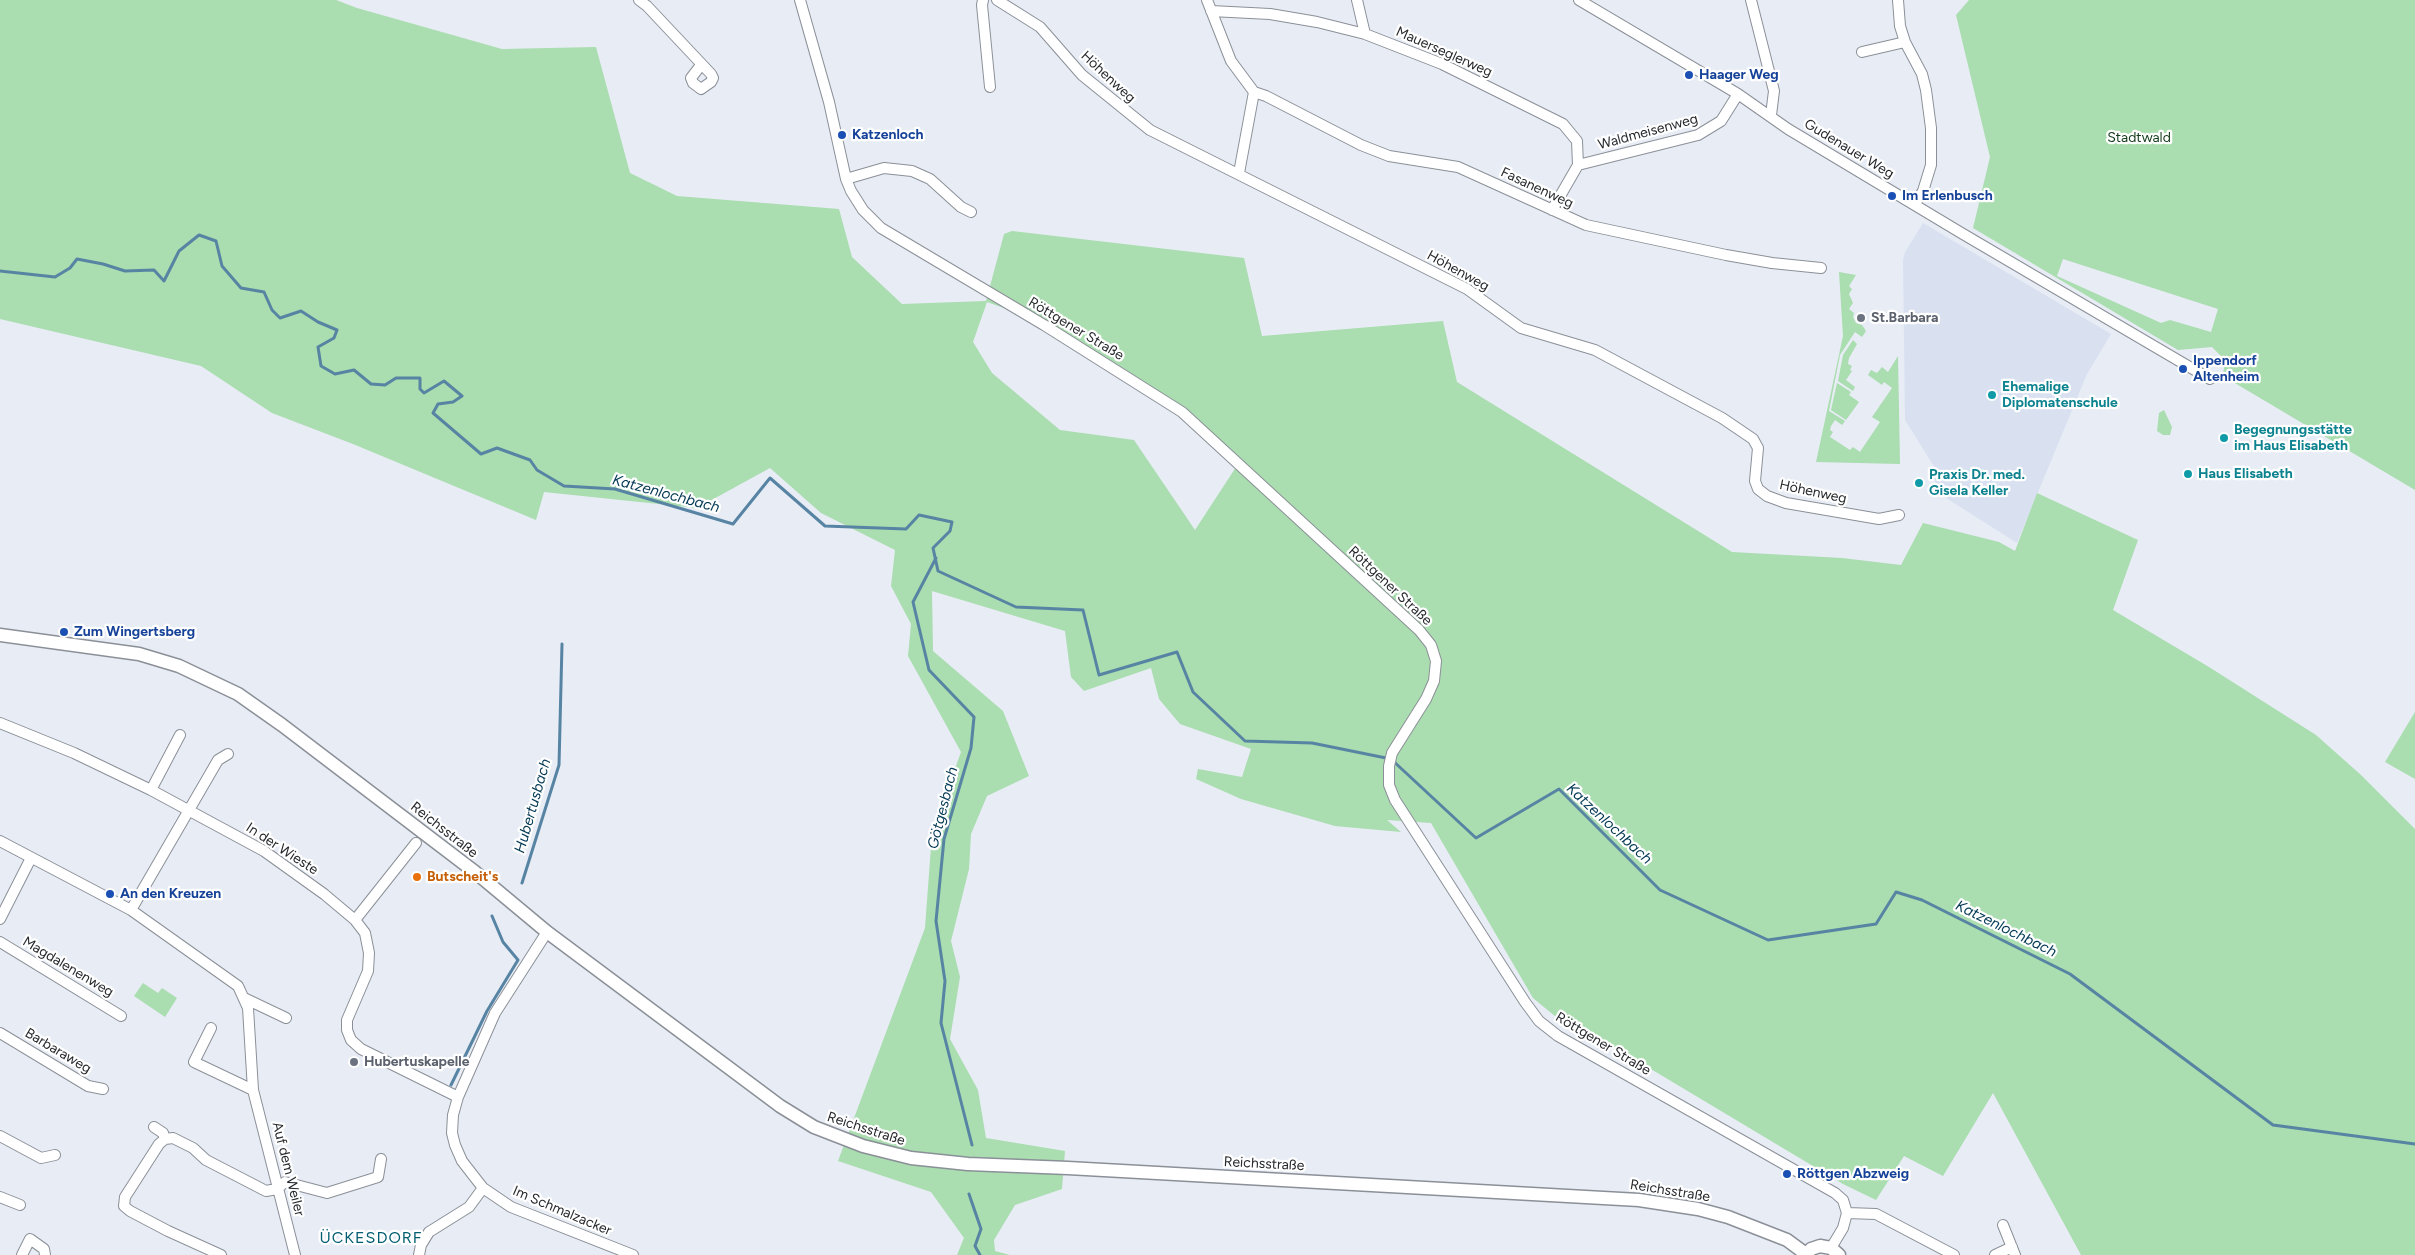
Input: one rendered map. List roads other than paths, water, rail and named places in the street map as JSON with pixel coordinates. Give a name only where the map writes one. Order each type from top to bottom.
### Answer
[{"type":"main road","name":"Reichsstraße","points":[[0,636],[139,654],[179,666],[238,694],[290,730],[475,872],[547,932],[780,1106],[814,1127],[863,1146],[911,1158],[968,1164],[1077,1168],[1639,1200],[1698,1209],[1735,1220],[1787,1240],[1806,1254]]},
{"type":"main road","points":[[1806,1254],[1816,1247],[1835,1252]]},
{"type":"street","points":[[639,0],[654,13],[701,65]]},
{"type":"street","name":"Röttgener Straße","points":[[800,0],[829,102],[846,178],[851,191],[863,210],[882,228],[1044,325],[1182,412],[1419,630],[1431,645],[1436,662],[1434,681],[1426,699],[1392,753],[1389,766],[1389,785],[1395,800],[1525,1002],[1540,1021],[1558,1036],[1835,1193],[1843,1200],[1847,1213]]},
{"type":"street","points":[[983,0],[990,87]]},
{"type":"street","name":"Höhenweg","points":[[997,0],[1040,27],[1082,75],[1141,124],[1468,289],[1521,328],[1595,350],[1722,418],[1753,439],[1758,448],[1755,481],[1758,489],[1767,496],[1786,503],[1879,519],[1899,514]]},
{"type":"street","points":[[1207,0],[1231,61],[1254,92],[1238,173]]},
{"type":"street","points":[[1357,0],[1365,34]]},
{"type":"street","name":"Gudenauer Weg","points":[[1579,0],[1738,94],[1788,129],[2210,379]]},
{"type":"street","points":[[1751,0],[1774,92],[1770,115]]},
{"type":"street","points":[[1898,0],[1897,14],[1905,42],[1922,74],[1931,128],[1931,165],[1923,191],[1915,204]]},
{"type":"street","name":"Mauerseglerweg","points":[[1211,11],[1270,14],[1317,22],[1365,34],[1442,64],[1563,124],[1577,140],[1578,165]]},
{"type":"street","points":[[1862,52],[1905,42]]},
{"type":"street","name":"Fasanenweg","points":[[1254,92],[1266,96],[1361,145],[1389,156],[1458,167],[1552,210],[1596,227],[1726,255],[1821,268]]},
{"type":"street","name":"Waldmeisenweg","points":[[1578,165],[1698,135],[1721,121],[1738,94]]},
{"type":"street","points":[[1552,210],[1578,165]]},
{"type":"street","points":[[846,178],[884,168],[912,171],[930,179],[961,207],[971,212]]},
{"type":"street","name":"In der Wieste","points":[[0,723],[74,753],[151,790],[264,850],[324,894],[355,920]]},
{"type":"street","points":[[151,790],[180,735]]},
{"type":"street","points":[[131,910],[218,760],[228,754]]},
{"type":"street","points":[[0,841],[131,910],[238,986],[244,998],[286,1018]]},
{"type":"street","points":[[416,843],[355,920],[365,933],[368,971],[347,1020],[347,1030],[351,1040],[361,1049],[458,1097]]},
{"type":"street","points":[[0,919],[31,858]]},
{"type":"street","name":"Im Schmalzacker","points":[[547,932],[495,1013],[458,1097],[452,1115],[455,1146],[462,1161],[483,1188],[511,1207],[633,1255]]},
{"type":"street","name":"Magdalenenweg","points":[[0,942],[121,1016]]},
{"type":"street","name":"Auf dem Weiler","points":[[244,998],[248,1008],[253,1090],[295,1255]]},
{"type":"street","points":[[211,1028],[194,1062],[253,1090]]},
{"type":"street","name":"Barbaraweg","points":[[0,1033],[88,1086],[103,1088]]},
{"type":"street","points":[[154,1127],[163,1133],[165,1139]]},
{"type":"street","points":[[0,1136],[41,1158],[56,1155]]},
{"type":"street","points":[[221,1255],[160,1227],[124,1206],[125,1197],[159,1144],[165,1139],[173,1138],[206,1160],[266,1191],[277,1188],[285,1182],[328,1193],[378,1177],[381,1159]]},
{"type":"street","points":[[419,1255],[428,1232],[466,1209],[483,1188]]},
{"type":"street","points":[[0,1197],[20,1205]]},
{"type":"street","points":[[1835,1252],[1847,1213],[1876,1214],[1954,1255]]},
{"type":"street","points":[[1995,1255],[2013,1251],[2003,1225]]},
{"type":"street","points":[[22,1255],[30,1240],[44,1249],[45,1255]]},
{"type":"waterway","name":"Katzenlochbach","points":[[0,271],[55,277],[70,268],[77,259],[125,271],[154,270],[164,281],[179,251],[199,235],[216,241],[222,266],[241,288],[264,292],[272,310],[280,318],[301,311],[318,322],[337,330],[334,338],[318,347],[321,366],[335,374],[354,370],[371,384],[385,385],[396,378],[420,378],[420,389],[424,393],[444,381],[462,396],[453,402],[438,404],[433,413],[481,454],[497,448],[530,460],[537,470],[564,486],[615,489],[733,524],[770,478],[825,526],[906,529],[919,515],[952,522],[950,531],[933,548],[938,571],[1016,607],[1083,610],[1099,675],[1177,652],[1193,692],[1245,741],[1312,743],[1391,759],[1476,838],[1559,789],[1660,890],[1768,940],[1876,924],[1896,892],[1922,900],[2070,974],[2273,1125],[2415,1144]]},
{"type":"waterway","name":"Götgesbach","points":[[936,558],[913,602],[929,670],[974,717],[971,748],[944,839],[936,921],[945,981],[941,1023],[972,1145]]},
{"type":"waterway","name":"Hubertusbach","points":[[522,883],[559,765],[562,644]]},
{"type":"waterway","name":"Hubertusbach","points":[[451,1085],[487,1011],[518,960],[503,942],[492,916]]},
{"type":"waterway","name":"Götgesbach","points":[[969,1194],[981,1229],[975,1246],[980,1255]]},
{"type":"place","name":"Haager Weg","points":[[1689,75]]},
{"type":"place","name":"Katzenloch","points":[[842,135]]},
{"type":"place","name":"Im Erlenbusch","points":[[1892,196]]},
{"type":"place","name":"St.Barbara","points":[[1861,318]]},
{"type":"place","name":"Ippendorf Altenheim","points":[[2183,369]]},
{"type":"place","name":"Ehemalige Diplomatenschule","points":[[1992,395]]},
{"type":"place","name":"Begegnungsstätte im Haus Elisabeth","points":[[2224,438]]},
{"type":"place","name":"Haus Elisabeth","points":[[2188,474]]},
{"type":"place","name":"Praxis Dr. med. Gisela Keller","points":[[1919,483]]},
{"type":"place","name":"Zum Wingertsberg","points":[[64,632]]},
{"type":"place","name":"Butscheit's","points":[[417,877]]},
{"type":"place","name":"An den Kreuzen","points":[[110,894]]},
{"type":"place","name":"Hubertuskapelle","points":[[354,1062]]},
{"type":"place","name":"Röttgen Abzweig","points":[[1787,1174]]},
{"type":"district","name":"ÜCKESDORF","points":[[371,1238]]},
{"type":"park label","name":"Stadtwald","points":[[2139,138]]}]
